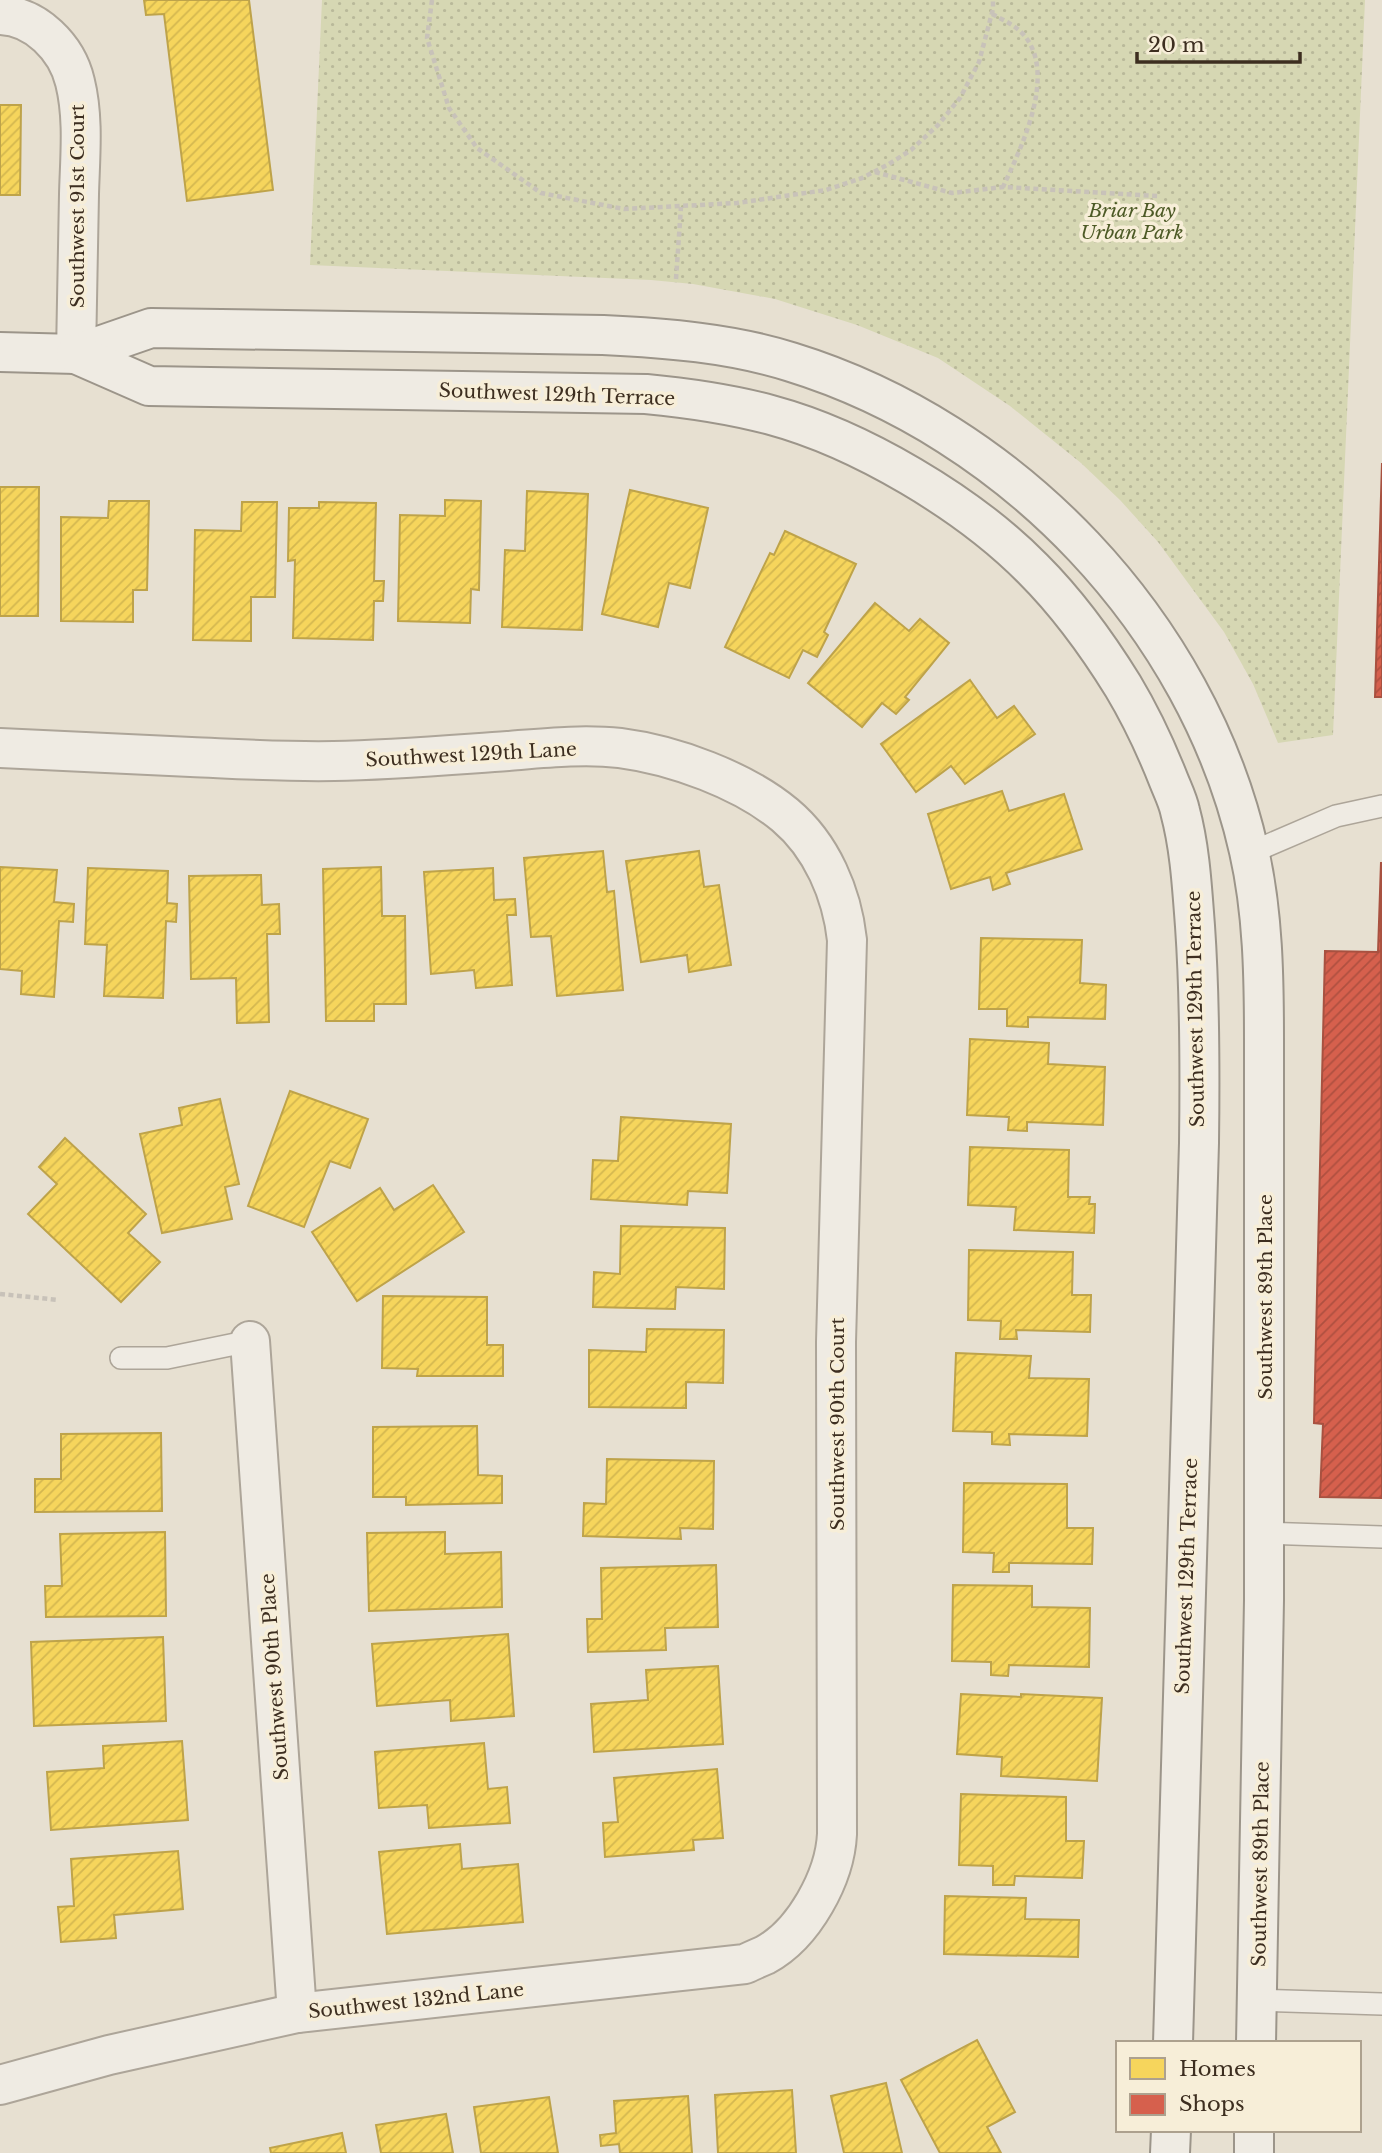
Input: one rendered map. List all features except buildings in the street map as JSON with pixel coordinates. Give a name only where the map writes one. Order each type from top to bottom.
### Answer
[{"type":"street","name":"Southwest 91st Court","points":[[0,15],[22,20],[50,37],[69,65],[75,82],[80,124],[75,354]]},
{"type":"street","name":"Southwest 129th Terrace","points":[[0,352],[75,354],[151,328],[603,335],[739,349],[789,361],[839,378],[897,404],[929,422],[1001,472],[1039,504],[1072,534],[1118,585]]},
{"type":"street","name":"Southwest 129th Terrace","points":[[75,354],[149,386],[646,394],[695,399],[774,416],[855,446],[896,467],[965,513],[1033,568],[1097,645],[1132,701],[1158,752],[1180,809],[1191,873],[1197,962],[1199,1143],[1173,2041]]},
{"type":"street","name":"Southwest 89th Place","points":[[1118,585],[1169,656],[1223,763],[1250,853],[1259,919],[1264,973],[1265,1534],[1256,2041]]},
{"type":"street","name":"Southwest 129th Lane","points":[[0,748],[281,761],[385,760],[571,747],[620,748],[647,753],[729,780],[785,816],[808,841],[827,871],[840,899],[848,940]]},
{"type":"street","name":"Southwest 90th Court","points":[[814,1903],[831,1869],[837,1834],[836,1342],[848,940]]},
{"type":"street","name":"Southwest 90th Place","points":[[250,1341],[297,2013]]},
{"type":"street","name":"Southwest 132nd Lane","points":[[0,2085],[109,2055],[297,2013],[745,1964],[766,1954],[785,1940],[814,1903]]},
{"type":"street","points":[[1170,2153],[1171,2132]]},
{"type":"street","points":[[1254,2132],[1254,2153]]},
{"type":"lane","points":[[1250,853],[1336,816],[1382,806]]},
{"type":"lane","points":[[121,1358],[167,1358],[250,1341]]},
{"type":"lane","points":[[1265,1534],[1382,1537]]},
{"type":"lane","points":[[1257,2000],[1382,2004]]},
{"type":"path","points":[[432,0],[427,38],[449,108],[477,148],[541,193],[624,209],[737,203],[826,190],[875,172],[911,150],[960,98],[979,62],[992,14],[993,0]]},
{"type":"path","points":[[992,14],[1012,24],[1026,37],[1037,56],[1039,77],[1022,146],[1003,187]]},
{"type":"path","points":[[875,172],[952,193],[1003,187],[1157,196]]},
{"type":"path","points":[[676,279],[681,207]]},
{"type":"path","points":[[0,1294],[59,1300]]},
{"type":"green space","name":"Briar Bay Urban Park","points":[[322,0],[1365,0],[1333,735],[1278,743],[1253,684],[1224,632],[1158,542],[1120,500],[1081,463],[1010,406],[938,358],[857,325],[775,299],[693,284],[310,265]]}]
